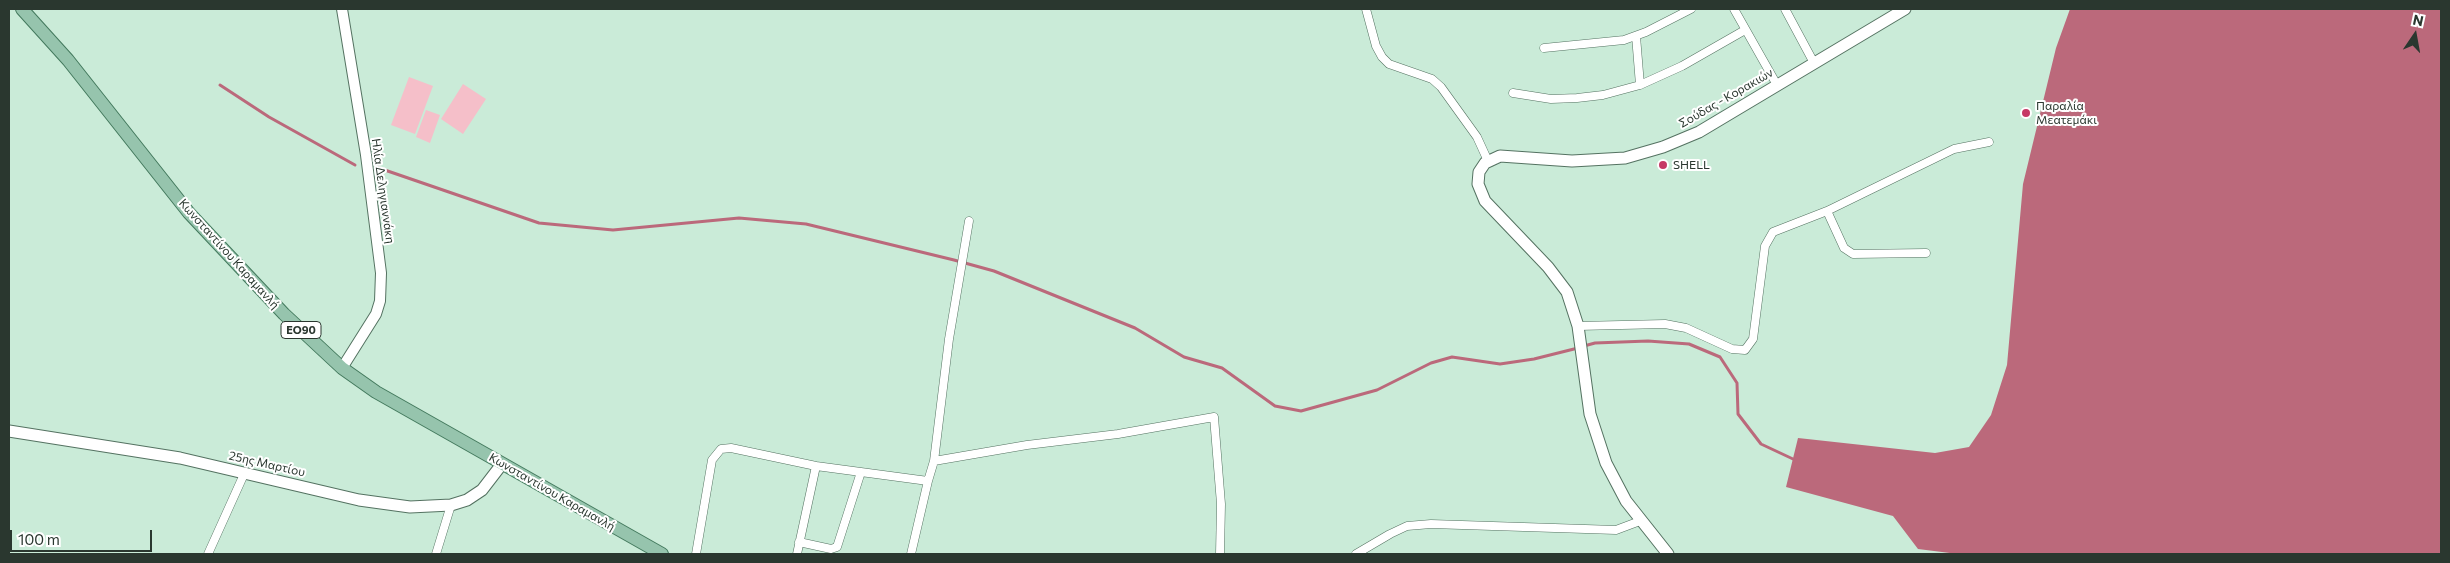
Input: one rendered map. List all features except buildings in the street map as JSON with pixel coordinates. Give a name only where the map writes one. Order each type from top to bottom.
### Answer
[{"type":"main road","name":"Κωνσταντίνου Καραμανλή","points":[[22,9],[68,60],[195,220],[277,308],[342,368],[376,392],[662,554]]},
{"type":"main road","name":"Σούδας - Κορακιών","points":[[1488,161],[1505,155],[1572,161],[1625,158],[1664,147],[1699,132],[1905,9]]},
{"type":"main road","points":[[1488,161],[1482,167],[1478,178],[1481,195],[1496,215],[1560,281],[1567,292],[1578,330],[1580,354],[1595,433],[1616,483],[1640,521],[1668,554]]},
{"type":"main road","name":"25ης Μαρτίου","points":[[9,431],[180,458],[359,500],[410,507],[451,505],[475,496],[502,464]]},
{"type":"street","name":"Ηλία Δεληγιαννάκη","points":[[342,9],[366,155],[381,273],[380,301],[376,314],[342,368]]},
{"type":"street","points":[[1366,9],[1376,46],[1382,57],[1389,64],[1432,79],[1441,88],[1477,137],[1488,161]]},
{"type":"street","points":[[1544,48],[1608,42],[1636,36],[1691,9]]},
{"type":"street","points":[[1734,9],[1778,85]]},
{"type":"street","points":[[1785,9],[1814,63]]},
{"type":"street","points":[[1513,93],[1550,99],[1577,98],[1603,95],[1640,86],[1682,66],[1745,30]]},
{"type":"street","points":[[1636,36],[1640,86]]},
{"type":"street","points":[[1578,330],[1623,323],[1665,324],[1686,328],[1732,349],[1745,350],[1753,340],[1766,246],[1770,235],[1827,211],[1954,149],[1989,142]]},
{"type":"street","points":[[1827,211],[1844,248],[1853,254],[1926,253]]},
{"type":"street","points":[[911,554],[934,461],[949,339],[969,221]]},
{"type":"street","points":[[934,461],[1027,445],[1118,434],[1214,416],[1221,504],[1220,554]]},
{"type":"street","points":[[696,554],[712,460],[720,449],[731,448],[816,466],[928,481]]},
{"type":"street","points":[[797,554],[816,466]]},
{"type":"street","points":[[208,554],[245,472]]},
{"type":"street","points":[[799,542],[830,549],[837,547],[861,472]]},
{"type":"street","points":[[436,554],[451,505]]},
{"type":"street","points":[[1356,554],[1366,551],[1390,534],[1407,526],[1432,524],[1616,530],[1640,521]]},
{"type":"shaded area","points":[[2070,9],[2441,9],[2441,554],[1958,554],[1918,549],[1893,516],[1786,487],[1798,438],[1935,453],[1969,447],[1991,415],[2007,365],[2023,184],[2056,48]]},
{"type":"shaded area","points":[[409,77],[433,86],[415,134],[391,125]]},
{"type":"shaded area","points":[[463,84],[486,99],[463,134],[441,119]]},
{"type":"shaded area","points":[[426,110],[440,115],[430,143],[416,137]]},
{"type":"waterway","points":[[220,85],[269,117],[355,165]]},
{"type":"waterway","points":[[376,167],[539,223],[613,230],[739,218],[806,224],[954,260],[994,271],[1135,328],[1184,357],[1222,368],[1275,406],[1301,411],[1377,390],[1431,363],[1452,357],[1500,364],[1534,359],[1578,348]]},
{"type":"waterway","points":[[1584,346],[1595,343],[1648,341],[1689,344],[1720,357],[1737,383],[1738,414],[1761,444],[1793,459]]},
{"type":"place","name":"Παραλία Μεατεμάκι","points":[[2026,113]]},
{"type":"place","name":"SHELL","points":[[1663,165]]}]
